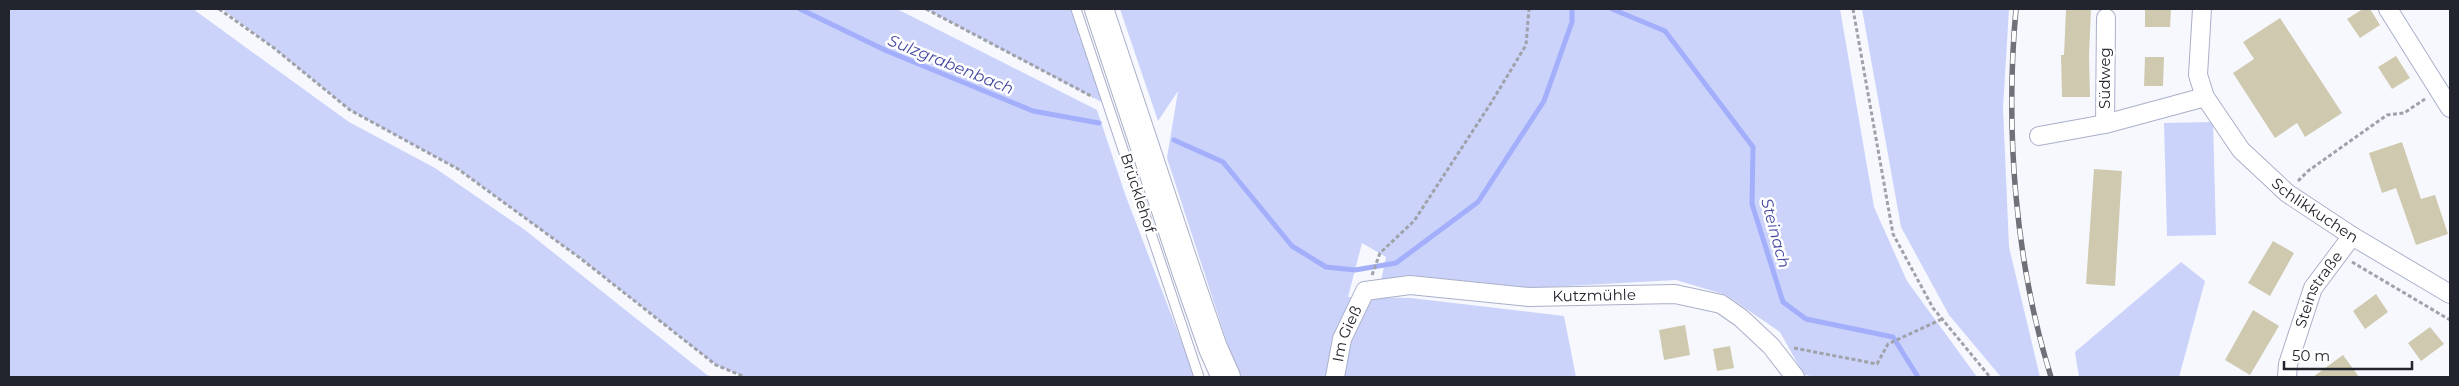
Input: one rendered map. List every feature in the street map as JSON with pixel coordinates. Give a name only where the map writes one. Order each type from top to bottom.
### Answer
[{"type":"main road","points":[[1099,9],[1190,282],[1213,348],[1226,377]]},
{"type":"street","name":"Schlikkuchen","points":[[2202,9],[2198,75],[2205,97],[2241,150],[2287,193],[2352,236],[2450,294]]},
{"type":"street","points":[[2388,9],[2450,108]]},
{"type":"street","name":"Südweg","points":[[2106,18],[2105,124],[2205,97]]},
{"type":"street","points":[[2039,136],[2105,124]]},
{"type":"street","name":"Steinstraße","points":[[2287,377],[2288,364],[2313,288],[2352,236]]},
{"type":"street","name":"Kutzmühle","points":[[1365,291],[1410,285],[1529,297],[1675,294],[1721,304],[1741,318],[1767,342],[1795,377]]},
{"type":"street","name":"Im Gieß","points":[[1335,377],[1342,339],[1365,291]]},
{"type":"lane","name":"Brücklehof","points":[[1076,9],[1199,377]]},
{"type":"path","points":[[219,9],[274,48],[350,110],[458,169],[580,258],[716,365],[745,377]]},
{"type":"path","points":[[926,9],[1108,106]]},
{"type":"path","points":[[1380,253],[1414,221],[1491,103],[1526,45],[1529,9]]},
{"type":"path","points":[[1853,9],[1893,234],[1933,308],[1990,377]]},
{"type":"path","points":[[2287,193],[2308,171],[2387,115],[2404,113],[2439,90]]},
{"type":"path","points":[[2339,253],[2450,320]]},
{"type":"path","points":[[1767,342],[1877,364],[1888,344],[1942,319]]},
{"type":"shaded area","points":[[9,9],[193,9],[349,122],[435,168],[525,230],[707,375],[714,377],[9,377]]},
{"type":"shaded area","points":[[222,9],[897,9],[1097,110],[1125,194],[1195,377],[745,377],[716,365],[580,258],[458,169],[350,110],[274,48]]},
{"type":"shaded area","points":[[926,9],[1076,9],[1109,106]]},
{"type":"shaded area","points":[[1120,9],[1840,9],[1874,207],[1907,281],[1977,377],[1819,377],[1804,375],[1780,332],[1726,295],[1676,280],[1530,288],[1408,275],[1381,281],[1386,257],[1362,243],[1348,297],[1411,298],[1564,316],[1576,377],[1242,377],[1232,358],[1167,158],[1178,91],[1158,121]]},
{"type":"shaded area","points":[[1862,9],[2009,9],[2003,108],[2009,247],[2040,377],[2001,377],[1949,315],[1901,227]]},
{"type":"shaded area","points":[[2213,122],[2216,235],[2167,236],[2164,123]]},
{"type":"shaded area","points":[[2181,262],[2205,281],[2179,377],[2079,377],[2075,352]]},
{"type":"building","points":[[2066,9],[2091,9],[2090,97],[2062,97],[2061,55],[2064,55]]},
{"type":"building","points":[[2145,9],[2171,9],[2170,27],[2145,27]]},
{"type":"building","points":[[2363,9],[2370,9],[2380,25],[2360,38],[2347,19]]},
{"type":"building","points":[[2280,18],[2342,113],[2305,137],[2297,123],[2275,138],[2233,73],[2254,59],[2243,42]]},
{"type":"building","points":[[2396,56],[2410,78],[2392,89],[2378,67]]},
{"type":"building","points":[[2145,57],[2164,57],[2163,86],[2144,86]]},
{"type":"building","points":[[2402,142],[2421,199],[2435,195],[2448,234],[2416,245],[2396,188],[2382,193],[2369,153]]},
{"type":"building","points":[[2094,169],[2122,171],[2115,286],[2086,284]]},
{"type":"building","points":[[2273,241],[2294,253],[2270,296],[2248,283]]},
{"type":"building","points":[[2376,294],[2388,312],[2365,329],[2353,311]]},
{"type":"building","points":[[2253,310],[2279,326],[2250,375],[2225,360]]},
{"type":"building","points":[[1685,325],[1690,355],[1664,360],[1659,330]]},
{"type":"building","points":[[2430,327],[2444,344],[2421,361],[2408,343]]},
{"type":"building","points":[[1730,346],[1734,368],[1717,371],[1713,349]]},
{"type":"building","points":[[2343,355],[2359,377],[2313,377]]},
{"type":"waterway","name":"Sulzgrabenbach","points":[[800,9],[887,51],[1033,111],[1099,123]]},
{"type":"waterway","name":"Sulzgrabenbach","points":[[1174,140],[1223,162],[1292,246],[1326,267],[1355,270],[1396,263],[1478,202],[1544,101],[1572,22],[1572,9]]},
{"type":"waterway","name":"Steinach","points":[[1612,9],[1665,31],[1753,147],[1752,204],[1783,302],[1806,319],[1893,337],[1918,377]]},
{"type":"railway","points":[[2016,9],[2012,101],[2016,195],[2021,242],[2029,288],[2051,377]]}]
